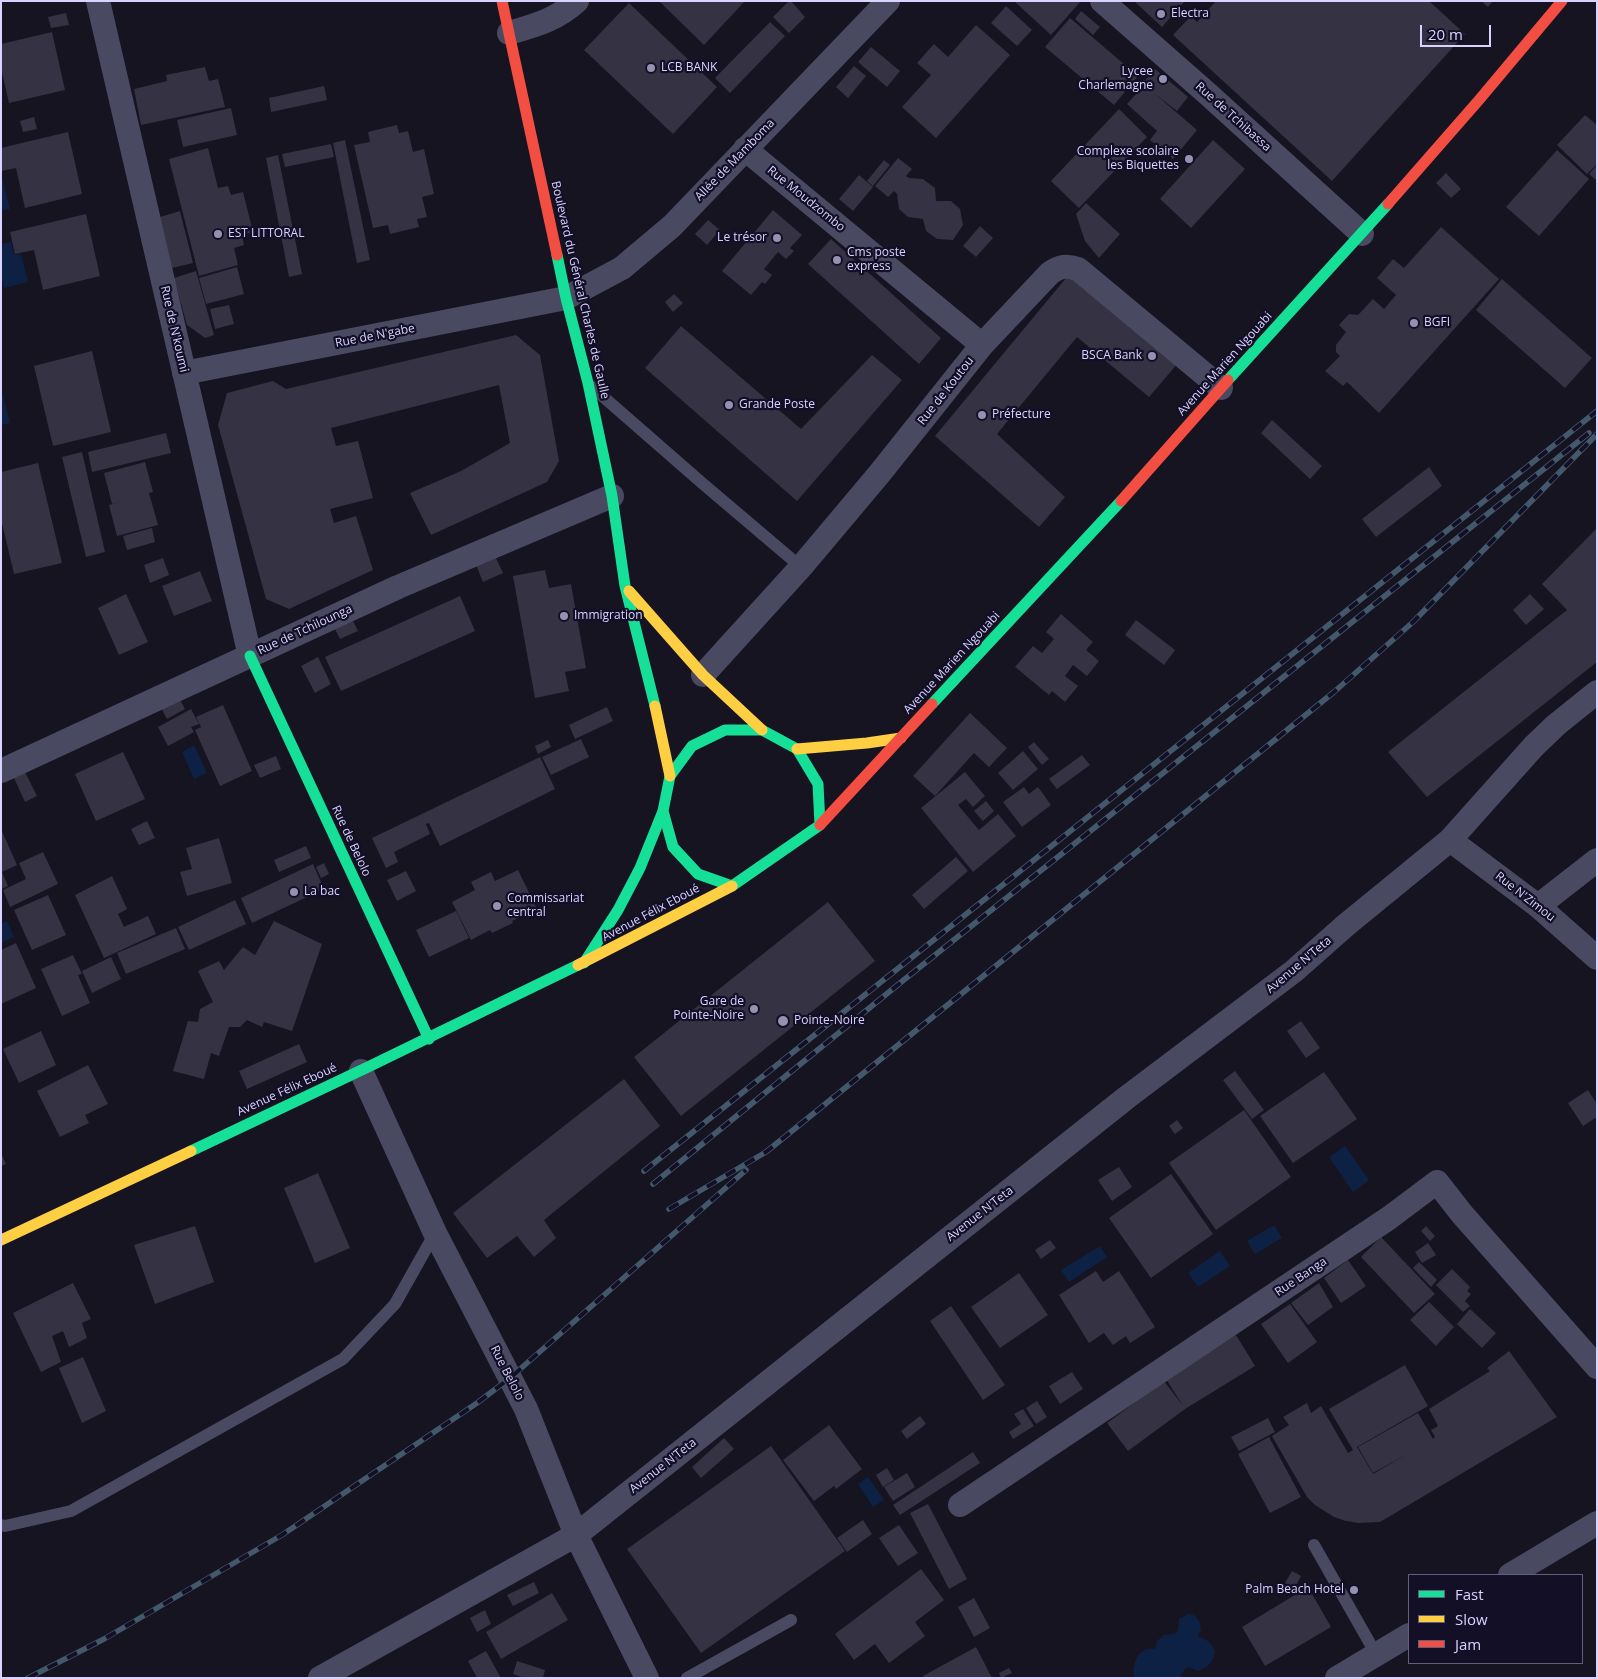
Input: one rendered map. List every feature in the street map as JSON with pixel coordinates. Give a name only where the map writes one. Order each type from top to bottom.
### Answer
[{"type":"main road","name":"Boulevard du Général Charles de Gaulle","points":[[502,1],[566,298],[588,383],[612,496],[625,586],[654,700],[670,776]]},
{"type":"main road","name":"Avenue Marien Ngouabi","points":[[820,824],[1105,518],[1285,316],[1362,234],[1479,100],[1562,1]]},
{"type":"main road","points":[[625,586],[703,675],[762,730],[796,749],[818,784],[820,824],[732,886],[698,874],[673,847],[663,812],[670,776],[692,746],[725,730],[762,730]]},
{"type":"main road","name":"Rue de Belolo","points":[[250,656],[428,1039]]},
{"type":"main road","points":[[796,749],[901,738]]},
{"type":"main road","name":"Avenue Félix Eboué","points":[[583,964],[618,910],[640,868],[663,812]]},
{"type":"main road","name":"Avenue Félix Eboué","points":[[1,1240],[583,964],[732,886]]},
{"type":"street","name":"Rue de N'koumi","points":[[98,1],[250,656]]},
{"type":"street","points":[[509,33],[546,22],[566,11],[577,1]]},
{"type":"street","name":"Allée de Mamboma","points":[[566,298],[622,268],[672,226],[888,1]]},
{"type":"street","name":"Rue de Tchibassa","points":[[1102,1],[1362,234]]},
{"type":"street","name":"Rue Moudzombo","points":[[745,149],[982,345]]},
{"type":"street","name":"Rue de Koutou","points":[[703,675],[800,567],[880,473],[982,345],[1050,273],[1057,268],[1068,266],[1078,268],[1221,388]]},
{"type":"street","name":"Rue de N'gabe","points":[[184,373],[566,298]]},
{"type":"street","name":"Rue de Tchilounga","points":[[1,771],[398,587],[612,496]]},
{"type":"street","name":"Avenue N'Teta","points":[[320,1678],[576,1535],[1126,1098],[1294,971],[1346,925],[1450,840],[1534,746],[1556,725],[1597,692]]},
{"type":"street","name":"Rue N'Zimou","points":[[1450,840],[1538,906],[1597,958]]},
{"type":"street","points":[[1538,906],[1597,860]]},
{"type":"street","name":"Rue Belolo","points":[[360,1071],[434,1233],[526,1409],[576,1535],[647,1678]]},
{"type":"street","name":"Rue Banga","points":[[960,1505],[1389,1218],[1437,1182],[1462,1214],[1597,1368]]},
{"type":"street","points":[[1512,1574],[1597,1523]]},
{"type":"street","points":[[1337,1678],[1408,1636]]},
{"type":"lane","points":[[588,383],[800,567]]},
{"type":"lane","points":[[1,1525],[5,1526],[71,1511],[343,1360],[396,1304],[434,1233]]},
{"type":"lane","points":[[1314,1545],[1376,1654]]},
{"type":"lane","points":[[686,1678],[791,1620]]},
{"type":"water","points":[[1,174],[10,209],[1,211]]},
{"type":"water","points":[[11,242],[14,255],[21,254],[28,282],[4,288],[1,274],[1,244]]},
{"type":"water","points":[[1,388],[10,423],[1,425]]},
{"type":"water","points":[[194,745],[207,773],[194,779],[182,752]]},
{"type":"water","points":[[7,921],[14,937],[1,943],[1,924]]},
{"type":"water","points":[[1345,1146],[1369,1180],[1353,1192],[1329,1157]]},
{"type":"water","points":[[1274,1225],[1282,1238],[1255,1254],[1247,1241]]},
{"type":"water","points":[[1100,1246],[1107,1257],[1069,1282],[1061,1270]]},
{"type":"water","points":[[1220,1251],[1230,1266],[1198,1287],[1188,1273]]},
{"type":"water","points":[[868,1477],[884,1500],[873,1507],[858,1484]]},
{"type":"water","points":[[1188,1614],[1194,1615],[1198,1619],[1201,1628],[1198,1634],[1199,1637],[1209,1642],[1215,1651],[1210,1664],[1198,1671],[1189,1667],[1185,1669],[1179,1678],[1134,1678],[1135,1662],[1140,1653],[1149,1649],[1155,1649],[1157,1641],[1164,1635],[1175,1634],[1178,1630],[1179,1619]]},
{"type":"building","points":[[659,1],[745,1],[704,45]]},
{"type":"building","points":[[789,1],[805,17],[789,33],[773,17]]},
{"type":"building","points":[[1014,1],[1081,1],[1051,35]]},
{"type":"building","name":"Electra","points":[[1134,1],[1185,1],[1162,27]]},
{"type":"building","points":[[1216,1],[1429,1],[1465,34],[1332,181],[1173,35],[1191,16],[1197,22]]},
{"type":"building","points":[[1481,1],[1493,1],[1488,7]]},
{"type":"building","name":"LCB BANK","points":[[629,3],[717,87],[673,134],[584,50]]},
{"type":"building","points":[[1006,6],[1032,30],[1017,46],[991,23]]},
{"type":"building","points":[[1081,11],[1100,27],[1093,35],[1075,19]]},
{"type":"building","points":[[66,13],[69,25],[51,28],[48,17]]},
{"type":"building","points":[[1070,18],[1138,76],[1114,105],[1045,47]]},
{"type":"building","points":[[770,22],[785,36],[730,93],[715,78]]},
{"type":"building","points":[[976,25],[1010,55],[936,138],[902,107],[931,75],[917,63],[934,44],[948,57]]},
{"type":"building","points":[[52,32],[65,90],[9,103],[1,68],[1,44]]},
{"type":"building","points":[[871,47],[900,71],[887,87],[858,62]]},
{"type":"building","points":[[854,66],[866,76],[848,98],[836,87]]},
{"type":"building","points":[[205,67],[209,81],[218,79],[225,107],[141,125],[134,89],[167,81],[166,75]]},
{"type":"building","points":[[1155,69],[1188,97],[1177,111],[1155,94],[1197,130],[1173,159],[1150,140],[1157,131],[1127,104],[1145,84],[1143,83]]},
{"type":"building","points":[[324,86],[327,100],[271,112],[269,98]]},
{"type":"building","points":[[231,108],[237,135],[183,147],[177,120]]},
{"type":"building","points":[[1119,109],[1147,137],[1079,208],[1051,181]]},
{"type":"building","points":[[1585,115],[1597,125],[1597,164],[1587,174],[1557,145]]},
{"type":"building","points":[[34,117],[37,129],[23,132],[20,121]]},
{"type":"building","points":[[397,125],[399,133],[408,131],[413,152],[424,149],[434,194],[422,197],[427,217],[417,219],[419,227],[390,234],[388,225],[373,228],[354,145],[370,142],[368,132]]},
{"type":"building","points":[[68,132],[82,194],[25,208],[16,168],[1,171],[1,148]]},
{"type":"building","points":[[345,140],[370,260],[357,263],[333,143]]},
{"type":"building","points":[[1213,140],[1245,169],[1191,228],[1160,199]]},
{"type":"building","points":[[331,144],[334,157],[285,167],[282,154]]},
{"type":"building","points":[[208,148],[218,188],[228,186],[231,195],[243,192],[253,232],[242,235],[244,245],[234,248],[238,265],[199,276],[169,159]]},
{"type":"building","points":[[1557,150],[1589,179],[1539,236],[1506,207]]},
{"type":"building","points":[[278,155],[302,274],[289,277],[266,158]]},
{"type":"building","points":[[898,158],[912,169],[906,176],[923,179],[935,188],[936,201],[951,201],[960,209],[963,225],[953,240],[937,239],[926,231],[923,219],[908,217],[899,209],[897,194],[894,191],[888,197],[875,186]]},
{"type":"building","points":[[884,160],[890,165],[873,186],[867,181]]},
{"type":"building","points":[[1597,165],[1597,181],[1589,174]]},
{"type":"building","points":[[1446,173],[1461,189],[1451,198],[1436,183]]},
{"type":"building","points":[[859,175],[873,187],[853,211],[839,199]]},
{"type":"building","points":[[1086,203],[1120,234],[1099,258],[1085,241],[1076,214]]},
{"type":"building","points":[[773,210],[802,235],[790,248],[794,251],[786,259],[778,252],[764,269],[772,275],[765,284],[762,282],[751,295],[722,271]]},
{"type":"building","points":[[180,211],[193,263],[172,268],[160,217]]},
{"type":"building","points":[[86,214],[100,276],[43,290],[34,250],[15,254],[10,232]]},
{"type":"building","points":[[708,220],[720,230],[707,245],[695,234]]},
{"type":"building","points":[[980,226],[993,238],[976,257],[963,246]]},
{"type":"building","points":[[1441,227],[1499,279],[1379,413],[1347,382],[1343,386],[1325,371],[1340,356],[1336,352],[1336,345],[1346,332],[1339,325],[1349,314],[1358,315],[1373,299],[1384,309],[1396,295],[1377,278],[1393,259],[1404,268]]},
{"type":"building","points":[[831,239],[941,338],[919,364],[808,264]]},
{"type":"building","points":[[237,267],[244,294],[206,304],[199,278]]},
{"type":"building","points":[[196,271],[214,335],[205,338],[187,325],[174,278]]},
{"type":"building","name":"Préfecture","points":[[1071,272],[1179,362],[1149,397],[1077,337],[997,434],[1065,497],[1039,527],[935,436]]},
{"type":"building","points":[[1502,279],[1592,358],[1565,388],[1476,310]]},
{"type":"building","points":[[674,294],[683,303],[673,312],[665,302]]},
{"type":"building","points":[[229,305],[234,324],[215,329],[210,309]]},
{"type":"building","name":"Grande Poste","points":[[681,326],[801,429],[872,355],[902,380],[797,501],[645,368]]},
{"type":"building","points":[[516,335],[540,355],[559,461],[547,482],[431,535],[410,493],[461,471],[510,443],[499,385],[331,428],[336,446],[358,441],[373,498],[330,509],[334,523],[356,516],[373,570],[289,609],[266,599],[218,425],[227,393],[273,381],[286,389]]},
{"type":"building","points":[[92,351],[111,432],[53,446],[34,366]]},
{"type":"building","points":[[1272,420],[1322,466],[1310,479],[1261,433]]},
{"type":"building","points":[[166,433],[171,453],[92,472],[88,452]]},
{"type":"building","points":[[82,452],[105,552],[86,557],[62,457]]},
{"type":"building","points":[[145,462],[153,492],[149,493],[158,525],[117,536],[109,505],[124,501],[112,504],[104,473]]},
{"type":"building","points":[[38,463],[62,563],[14,574],[1,519],[1,472]]},
{"type":"building","points":[[1429,467],[1442,486],[1376,537],[1362,519]]},
{"type":"building","points":[[152,528],[155,542],[127,550],[123,536]]},
{"type":"building","points":[[1597,528],[1597,662],[1427,797],[1388,752],[1567,610],[1542,584]]},
{"type":"building","points":[[495,556],[503,573],[483,582],[476,565]]},
{"type":"building","points":[[163,558],[169,575],[150,583],[144,565]]},
{"type":"building","points":[[545,570],[549,588],[571,584],[586,668],[565,672],[569,691],[535,698],[513,576]]},
{"type":"building","points":[[200,571],[212,601],[174,616],[162,586]]},
{"type":"building","points":[[126,594],[148,642],[119,655],[98,608]]},
{"type":"building","points":[[1530,594],[1544,609],[1526,625],[1513,610]]},
{"type":"building","points":[[460,596],[475,631],[341,691],[325,657]]},
{"type":"building","points":[[1061,614],[1093,642],[1086,650],[1099,661],[1087,676],[1073,665],[1065,676],[1078,686],[1065,702],[1052,691],[1049,695],[1015,667],[1033,646],[1042,653],[1054,639],[1046,632]]},
{"type":"building","points":[[1136,620],[1175,650],[1164,665],[1125,635]]},
{"type":"building","points":[[353,621],[358,631],[340,639],[335,629]]},
{"type":"building","points":[[318,657],[331,684],[315,693],[301,666]]},
{"type":"building","points":[[178,696],[185,709],[167,719],[160,706]]},
{"type":"building","points":[[223,705],[252,771],[220,786],[195,730],[201,727],[196,717]]},
{"type":"building","points":[[607,707],[613,721],[575,739],[569,725]]},
{"type":"building","points":[[191,709],[199,724],[191,727],[194,732],[168,746],[158,727]]},
{"type":"building","points":[[970,713],[1007,748],[989,767],[974,753],[935,796],[913,776]]},
{"type":"building","points":[[581,739],[589,757],[551,775],[542,757]]},
{"type":"building","points":[[548,740],[551,747],[538,754],[535,746]]},
{"type":"building","points":[[1034,742],[1049,759],[1042,765],[1028,747]]},
{"type":"building","points":[[1023,751],[1038,769],[1013,790],[998,773]]},
{"type":"building","points":[[123,752],[145,799],[96,821],[75,774]]},
{"type":"building","points":[[1082,755],[1090,765],[1057,789],[1049,779]]},
{"type":"building","points":[[276,756],[281,769],[260,778],[254,765]]},
{"type":"building","points":[[540,757],[555,789],[440,846],[429,823],[426,824],[430,834],[394,852],[398,862],[386,868],[372,838]]},
{"type":"building","points":[[25,772],[37,796],[25,802],[14,778]]},
{"type":"building","points":[[965,772],[985,796],[973,807],[966,799],[958,805],[979,830],[998,814],[1016,836],[973,872],[921,808]]},
{"type":"building","points":[[1024,787],[1029,794],[1038,787],[1051,805],[1022,827],[1003,802]]},
{"type":"building","points":[[986,801],[994,811],[983,821],[974,811]]},
{"type":"building","points":[[147,821],[155,838],[139,845],[131,829]]},
{"type":"building","points":[[1,829],[17,865],[2,872],[8,886],[1,889]]},
{"type":"building","points":[[219,838],[232,883],[187,896],[180,872],[192,869],[186,848]]},
{"type":"building","points":[[306,846],[311,858],[279,872],[274,860]]},
{"type":"building","points":[[43,852],[58,884],[10,907],[3,890],[26,879],[19,863]]},
{"type":"building","points":[[956,857],[968,871],[924,909],[912,895]]},
{"type":"building","points":[[324,863],[329,874],[321,878],[316,867]]},
{"type":"building","points":[[313,864],[324,889],[252,923],[241,898]]},
{"type":"building","points":[[518,870],[537,909],[492,933],[490,930],[471,940],[452,902],[475,890],[471,882],[491,872],[495,881]]},
{"type":"building","points":[[406,871],[416,891],[397,901],[387,880]]},
{"type":"building","points":[[112,876],[127,909],[118,914],[124,927],[148,916],[156,934],[104,958],[75,895]]},
{"type":"building","points":[[48,895],[66,935],[32,950],[14,910]]},
{"type":"building","points":[[235,900],[246,924],[189,950],[178,927]]},
{"type":"building","name":"Gare de Pointe-Noire","points":[[828,902],[875,961],[681,1116],[634,1057]]},
{"type":"building","points":[[456,911],[469,938],[429,957],[416,930]]},
{"type":"building","points":[[274,921],[322,944],[292,1031],[264,1022],[262,1027],[247,1020],[240,1027],[229,1027],[219,1056],[211,1053],[204,1079],[173,1071],[188,1021],[198,1022],[200,1009],[213,1002],[198,971],[219,961],[224,970],[243,947],[255,955]]},
{"type":"building","points":[[176,928],[185,949],[126,974],[117,953]]},
{"type":"building","points":[[16,943],[36,988],[1,1004],[1,950]]},
{"type":"building","points":[[73,955],[82,974],[78,975],[90,1003],[62,1016],[41,969]]},
{"type":"building","points":[[111,957],[121,979],[92,993],[82,971]]},
{"type":"building","points":[[1301,1021],[1320,1048],[1306,1058],[1287,1031]]},
{"type":"building","points":[[41,1031],[56,1065],[19,1083],[3,1049]]},
{"type":"building","points":[[299,1044],[307,1062],[247,1089],[239,1071]]},
{"type":"building","points":[[88,1065],[108,1104],[85,1115],[89,1123],[60,1137],[37,1091]]},
{"type":"building","points":[[1235,1071],[1264,1110],[1252,1119],[1223,1080]]},
{"type":"building","points":[[1324,1072],[1357,1119],[1293,1163],[1260,1116]]},
{"type":"building","points":[[624,1079],[660,1126],[544,1220],[556,1238],[534,1257],[517,1236],[487,1258],[453,1213]]},
{"type":"building","points":[[1588,1090],[1597,1104],[1597,1117],[1583,1126],[1568,1103]]},
{"type":"building","points":[[1244,1110],[1291,1177],[1216,1230],[1169,1163]]},
{"type":"building","points":[[1177,1120],[1183,1128],[1175,1134],[1169,1126]]},
{"type":"building","points":[[1,1153],[6,1164],[1,1166]]},
{"type":"building","points":[[1119,1167],[1132,1187],[1112,1201],[1098,1180]]},
{"type":"building","points":[[318,1173],[350,1248],[315,1263],[284,1188]]},
{"type":"building","points":[[1171,1174],[1213,1234],[1151,1278],[1109,1218]]},
{"type":"building","points":[[195,1226],[214,1282],[155,1304],[134,1245]]},
{"type":"building","points":[[1426,1226],[1435,1236],[1430,1241],[1421,1231]]},
{"type":"building","points":[[1381,1237],[1435,1294],[1414,1313],[1361,1257]]},
{"type":"building","points":[[1050,1240],[1056,1248],[1041,1259],[1035,1250]]},
{"type":"building","points":[[1428,1243],[1436,1255],[1422,1263],[1415,1252]]},
{"type":"building","points":[[1348,1260],[1366,1286],[1341,1303],[1324,1278]]},
{"type":"building","points":[[1419,1262],[1437,1280],[1431,1287],[1413,1268]]},
{"type":"building","points":[[1452,1269],[1470,1287],[1467,1291],[1471,1294],[1465,1301],[1470,1306],[1463,1312],[1436,1285]]},
{"type":"building","points":[[1096,1271],[1103,1282],[1119,1271],[1155,1327],[1130,1343],[1126,1336],[1113,1345],[1104,1333],[1089,1343],[1059,1295]]},
{"type":"building","points":[[1019,1273],[1048,1315],[1000,1348],[971,1307]]},
{"type":"building","points":[[73,1283],[91,1319],[82,1323],[87,1338],[69,1347],[63,1331],[52,1336],[61,1362],[41,1372],[13,1313]]},
{"type":"building","points":[[1319,1283],[1333,1307],[1308,1325],[1291,1303]]},
{"type":"building","points":[[1429,1302],[1454,1327],[1436,1346],[1410,1320]]},
{"type":"building","points":[[1290,1304],[1317,1342],[1288,1363],[1261,1324]]},
{"type":"building","points":[[951,1306],[1005,1385],[983,1400],[930,1321]]},
{"type":"building","points":[[1470,1309],[1496,1333],[1482,1348],[1457,1324]]},
{"type":"building","points":[[1236,1335],[1255,1366],[1185,1409],[1128,1451],[1107,1423],[1164,1381],[1183,1406],[1166,1379]]},
{"type":"building","points":[[1509,1351],[1557,1417],[1380,1522],[1358,1523],[1346,1521],[1334,1517],[1315,1505],[1307,1497],[1272,1436],[1289,1425],[1283,1417],[1307,1403],[1311,1413],[1321,1406],[1348,1453],[1353,1450],[1329,1409],[1405,1365],[1428,1406],[1357,1447],[1373,1474],[1407,1454],[1373,1473],[1358,1447],[1418,1413],[1433,1439],[1435,1437],[1431,1430],[1438,1426],[1429,1409],[1490,1371],[1487,1368]]},
{"type":"building","points":[[83,1357],[106,1411],[82,1423],[59,1368]]},
{"type":"building","points":[[1072,1372],[1083,1389],[1060,1404],[1049,1386]]},
{"type":"building","points":[[1037,1401],[1047,1417],[1036,1424],[1026,1408]]},
{"type":"building","points":[[1023,1409],[1034,1426],[1013,1439],[1009,1432],[1021,1424],[1014,1414]]},
{"type":"building","points":[[920,1416],[926,1424],[907,1439],[901,1431]]},
{"type":"building","points":[[1268,1418],[1275,1432],[1239,1451],[1231,1437]]},
{"type":"building","points":[[829,1425],[862,1469],[836,1489],[834,1486],[814,1501],[783,1460]]},
{"type":"building","points":[[1269,1437],[1301,1497],[1270,1513],[1238,1454]]},
{"type":"building","points":[[724,1438],[734,1449],[701,1478],[692,1467]]},
{"type":"building","points":[[771,1446],[845,1551],[701,1653],[627,1549]]},
{"type":"building","points":[[973,1452],[980,1463],[900,1515],[893,1505]]},
{"type":"building","points":[[887,1468],[894,1480],[883,1487],[876,1475]]},
{"type":"building","points":[[907,1473],[915,1487],[893,1501],[884,1487]]},
{"type":"building","points":[[928,1504],[967,1579],[949,1589],[910,1513]]},
{"type":"building","points":[[863,1520],[872,1534],[847,1552],[837,1538]]},
{"type":"building","points":[[899,1525],[918,1553],[898,1566],[879,1538]]},
{"type":"building","points":[[921,1569],[944,1600],[915,1622],[925,1636],[889,1663],[875,1644],[854,1660],[835,1634]]},
{"type":"building","points":[[1292,1571],[1301,1576],[1294,1589],[1285,1583]]},
{"type":"building","points":[[534,1582],[539,1593],[513,1606],[507,1595]]},
{"type":"building","points":[[1308,1587],[1331,1627],[1265,1666],[1242,1627]]},
{"type":"building","points":[[552,1593],[568,1620],[501,1659],[486,1632]]},
{"type":"building","points":[[974,1598],[990,1628],[974,1637],[958,1607]]},
{"type":"building","points":[[485,1610],[491,1624],[477,1632],[470,1618]]},
{"type":"building","points":[[976,1647],[992,1678],[924,1678],[923,1676]]},
{"type":"building","points":[[486,1651],[501,1678],[477,1678],[468,1661]]},
{"type":"building","points":[[517,1661],[545,1670],[543,1678],[524,1678],[513,1674]]},
{"type":"building","points":[[1009,1668],[1012,1673],[1001,1678],[999,1673]]},
{"type":"railway","points":[[644,1171],[1597,411]]},
{"type":"railway","points":[[653,1184],[905,979],[1589,433]]},
{"type":"railway","points":[[669,1209],[766,1152],[1334,692],[1413,622],[1597,434]]},
{"type":"railway","points":[[28,1678],[104,1639],[282,1535],[477,1403],[510,1378],[746,1170]]},
{"type":"traffic: fast","points":[[1228,380],[1388,204]]},
{"type":"traffic: fast","points":[[557,255],[588,383],[612,496],[625,586],[655,706]]},
{"type":"traffic: fast","points":[[932,704],[1121,501]]},
{"type":"traffic: fast","points":[[250,656],[429,1039]]},
{"type":"traffic: fast","points":[[725,730],[762,730],[797,749],[818,784],[820,825],[732,886],[698,874],[673,847],[663,811],[670,776],[692,746],[725,730]]},
{"type":"traffic: fast","points":[[584,963],[618,910],[640,868],[663,811]]},
{"type":"traffic: fast","points":[[191,1151],[578,965]]},
{"type":"traffic: slow","points":[[629,591],[703,675],[762,730]]},
{"type":"traffic: slow","points":[[655,706],[670,776]]},
{"type":"traffic: slow","points":[[797,749],[901,738]]},
{"type":"traffic: slow","points":[[578,965],[732,886]]},
{"type":"traffic: slow","points":[[1,1240],[191,1151]]},
{"type":"traffic: jam","points":[[502,1],[557,255]]},
{"type":"traffic: jam","points":[[1388,204],[1562,1]]},
{"type":"traffic: jam","points":[[1121,501],[1228,380]]},
{"type":"traffic: jam","points":[[820,825],[932,704]]},
{"type":"place","name":"Electra","points":[[1161,14]]},
{"type":"place","name":"LCB BANK","points":[[651,68]]},
{"type":"place","name":"Lycee Charlemagne","points":[[1163,79]]},
{"type":"place","name":"Complexe scolaire les Biquettes","points":[[1189,159]]},
{"type":"place","name":"EST LITTORAL","points":[[218,234]]},
{"type":"place","name":"Le trésor","points":[[777,238]]},
{"type":"place","name":"Cms poste express","points":[[837,260]]},
{"type":"place","name":"BGFI","points":[[1414,323]]},
{"type":"place","name":"BSCA Bank","points":[[1152,356]]},
{"type":"place","name":"Grande Poste","points":[[729,405]]},
{"type":"place","name":"Préfecture","points":[[982,415]]},
{"type":"place","name":"Immigration","points":[[564,616]]},
{"type":"place","name":"La bac","points":[[294,892]]},
{"type":"place","name":"Commissariat central","points":[[497,906]]},
{"type":"place","name":"Gare de Pointe-Noire","points":[[754,1009]]},
{"type":"place","name":"Pointe-Noire","points":[[783,1021]]},
{"type":"place","name":"Palm Beach Hotel","points":[[1354,1590]]}]
